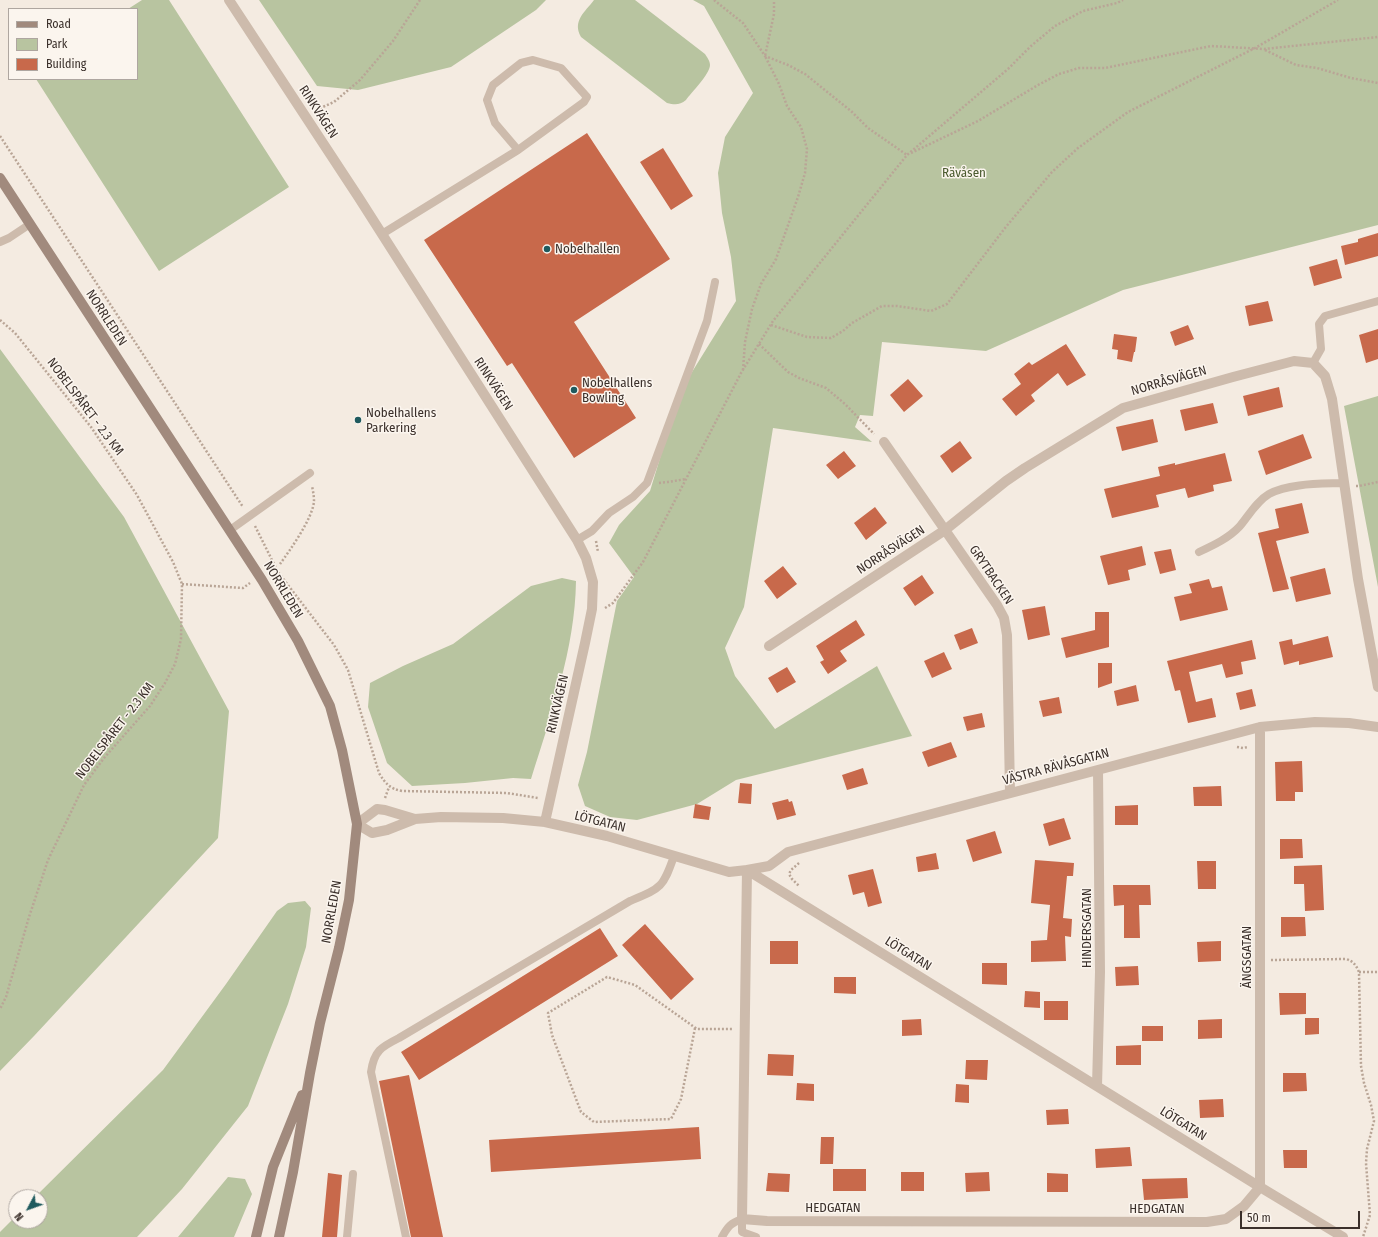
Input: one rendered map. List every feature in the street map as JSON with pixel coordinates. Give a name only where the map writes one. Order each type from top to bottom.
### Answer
[{"type":"street","name":"RINKVÄGEN","points":[[229,0],[382,234],[577,540],[586,558],[593,582],[592,609],[545,822]]},
{"type":"street","name":"NORRLEDEN","points":[[0,178],[262,580],[298,641],[330,706],[342,750],[357,824],[349,900],[320,1024],[293,1172],[279,1237]]},
{"type":"street","name":"NORRÅSVÄGEN","points":[[769,646],[945,530],[1012,477],[1123,408],[1233,376],[1294,361],[1313,363]]},
{"type":"street","points":[[1313,363],[1325,376],[1332,399],[1370,647],[1378,687]]},
{"type":"street","name":"GRYTBACKEN","points":[[884,442],[997,605],[1004,618],[1006,635],[1010,792]]},
{"type":"street","name":"VÄSTRA RÄVÅSGATAN","points":[[748,870],[769,866],[788,852],[1260,727],[1315,722],[1349,723],[1378,727]]},
{"type":"street","name":"ÄNGSGATAN","points":[[1260,727],[1260,1187]]},
{"type":"street","name":"HINDERSGATAN","points":[[1097,1086],[1100,972],[1098,770]]},
{"type":"street","name":"LÖTGATAN","points":[[415,819],[377,809],[357,824],[372,833],[387,830],[415,819],[441,817],[503,818],[545,822],[607,836],[729,872],[748,870],[1260,1187],[1344,1237]]},
{"type":"street","points":[[742,1219],[748,870]]},
{"type":"street","name":"NORRLEDEN","points":[[256,1237],[273,1167],[310,1073]]},
{"type":"street","name":"HEDGATAN","points":[[742,1219],[767,1221],[1207,1222],[1226,1219],[1244,1206],[1260,1187]]},
{"type":"lane","points":[[382,234],[518,150],[584,102],[587,97],[561,68],[533,60],[520,63],[493,85],[487,100],[495,123],[518,150]]},
{"type":"lane","points":[[0,242],[9,238],[30,224]]},
{"type":"lane","points":[[577,540],[592,531],[609,513],[633,497],[647,483],[707,321],[715,282]]},
{"type":"lane","points":[[1313,363],[1320,349],[1319,324],[1325,316],[1378,301]]},
{"type":"lane","points":[[230,530],[310,473]]},
{"type":"lane","points":[[1199,552],[1222,541],[1239,527],[1267,495],[1279,489],[1309,485],[1344,483]]},
{"type":"lane","points":[[406,1237],[371,1072],[372,1061],[377,1053],[384,1046],[630,901],[648,894],[659,887],[664,881],[674,856]]},
{"type":"lane","points":[[347,1237],[353,1174]]},
{"type":"lane","points":[[722,1237],[727,1228],[733,1222],[742,1219],[742,1232],[756,1237]]},
{"type":"path","points":[[305,115],[334,102],[360,80],[393,42],[420,0]]},
{"type":"path","points":[[714,0],[743,23],[766,56],[787,106],[801,127],[807,149],[805,173],[798,197],[776,259],[761,284],[752,308],[745,342],[743,370]]},
{"type":"path","points":[[766,56],[774,14],[774,0]]},
{"type":"path","points":[[590,619],[613,603],[643,562],[743,370],[771,325],[884,181],[907,155],[1008,69],[1031,46],[1055,26],[1083,11],[1117,3],[1123,0]]},
{"type":"path","points":[[771,325],[807,337],[831,338],[843,331],[852,323],[882,306],[897,306],[931,311],[947,304],[1001,233],[1052,172],[1078,148],[1128,112],[1255,48],[1338,0]]},
{"type":"path","points":[[907,155],[978,121],[1059,74],[1079,68],[1105,68],[1211,46],[1264,49],[1316,45],[1378,37]]},
{"type":"path","points":[[1264,49],[1296,64],[1317,68],[1351,78],[1378,83]]},
{"type":"path","points":[[766,56],[805,74],[851,111],[868,128],[907,155]]},
{"type":"path","points":[[0,136],[248,516],[278,572],[334,645],[348,670],[379,773],[388,787],[402,791],[507,793],[550,799]]},
{"type":"path","name":"NOBELSPÅRET - 2.3 KM","points":[[0,320],[15,333],[91,427],[137,495],[173,562],[182,584],[181,639],[175,664],[150,706],[104,758],[84,785],[48,860],[28,917],[6,997],[0,1009]]},
{"type":"path","points":[[759,344],[788,372],[799,378],[826,388],[846,404],[870,430],[884,442]]},
{"type":"path","points":[[280,564],[298,538],[308,520],[314,502],[310,473]]},
{"type":"path","points":[[647,483],[686,479]]},
{"type":"path","points":[[1344,483],[1359,486],[1378,482]]},
{"type":"path","points":[[182,584],[243,588],[251,583]]},
{"type":"path","points":[[1231,747],[1238,746],[1243,748],[1261,744]]},
{"type":"path","points":[[803,889],[792,879],[789,874],[791,870],[799,863],[804,861]]},
{"type":"path","points":[[1260,960],[1346,959],[1350,960],[1359,972],[1361,1070],[1374,1121],[1367,1149],[1366,1164],[1370,1215],[1363,1237]]},
{"type":"path","points":[[1359,972],[1378,972]]},
{"type":"path","points":[[695,1028],[681,1099],[671,1119],[594,1122],[581,1112],[552,1035],[548,1013],[607,977],[635,985],[695,1028],[696,1029],[745,1029]]},
{"type":"green space","points":[[142,0],[169,0],[289,187],[159,271],[37,80],[138,80],[138,8],[130,8]]},
{"type":"green space","points":[[259,0],[546,0],[536,10],[451,67],[358,90],[317,86]]},
{"type":"green space","points":[[594,0],[635,0],[705,54],[710,62],[709,69],[704,78],[686,100],[677,104],[667,103],[581,37],[578,26],[579,21]]},
{"type":"green space","name":"Rävåsen","points":[[693,0],[1378,0],[1378,225],[1123,290],[986,351],[882,342],[873,416],[860,415],[855,427],[872,442],[773,428],[744,607],[725,648],[735,676],[775,729],[877,666],[912,736],[736,780],[697,804],[637,820],[610,817],[585,806],[578,785],[587,752],[617,601],[634,577],[609,543],[619,525],[650,491],[675,409],[692,372],[736,301],[731,257],[722,213],[718,173],[725,137],[753,93],[704,6]]},
{"type":"green space","points":[[0,349],[124,517],[229,711],[218,838],[0,1071]]},
{"type":"green space","points":[[1378,396],[1378,587],[1344,406]]},
{"type":"green space","points":[[562,578],[576,581],[575,606],[571,632],[561,682],[531,779],[513,778],[412,786],[387,763],[368,707],[370,683],[403,666],[453,644],[531,586]]},
{"type":"green space","points":[[305,901],[311,908],[306,947],[288,1004],[248,1106],[182,1189],[137,1237],[0,1237],[0,1232],[8,1224],[8,1229],[48,1229],[48,1189],[43,1189],[163,1070],[277,911],[288,903]]},
{"type":"green space","points":[[228,1177],[245,1179],[252,1194],[234,1237],[178,1237]]},
{"type":"building","name":"Nobelhallen","points":[[587,133],[670,259],[574,322],[636,418],[574,458],[512,363],[507,366],[424,240]]},
{"type":"building","points":[[663,148],[693,196],[671,210],[640,162]]},
{"type":"building","points":[[1378,233],[1378,256],[1345,265],[1341,246],[1358,242],[1358,239]]},
{"type":"building","points":[[1337,259],[1342,278],[1314,286],[1309,267]]},
{"type":"building","points":[[1268,301],[1273,321],[1249,326],[1245,306]]},
{"type":"building","points":[[1188,325],[1194,339],[1175,346],[1170,332]]},
{"type":"building","points":[[1378,329],[1378,359],[1366,363],[1359,335]]},
{"type":"building","points":[[1114,334],[1137,337],[1132,362],[1117,359],[1118,350],[1112,349]]},
{"type":"building","points":[[1066,344],[1086,375],[1067,386],[1058,373],[1031,395],[1035,401],[1016,416],[1002,399],[1021,384],[1014,374],[1029,362],[1032,365]]},
{"type":"building","points":[[908,379],[923,396],[904,412],[890,395]]},
{"type":"building","points":[[1279,387],[1283,407],[1248,416],[1243,396]]},
{"type":"building","points":[[1213,403],[1218,423],[1185,431],[1180,410]]},
{"type":"building","points":[[1153,419],[1158,442],[1122,451],[1116,427]]},
{"type":"building","points":[[1303,434],[1312,458],[1266,475],[1258,451]]},
{"type":"building","points":[[960,441],[972,458],[952,473],[940,456]]},
{"type":"building","points":[[844,451],[856,466],[838,479],[826,465]]},
{"type":"building","points":[[1225,453],[1232,481],[1213,485],[1214,491],[1188,498],[1185,488],[1156,495],[1159,507],[1112,518],[1104,489],[1160,476],[1158,467],[1175,463],[1175,465]]},
{"type":"building","points":[[1302,503],[1309,533],[1276,541],[1289,589],[1273,592],[1258,533],[1279,528],[1275,509]]},
{"type":"building","points":[[875,507],[887,523],[866,540],[854,523]]},
{"type":"building","points":[[1142,546],[1146,565],[1128,570],[1130,580],[1108,585],[1100,556]]},
{"type":"building","points":[[1171,549],[1176,570],[1160,574],[1154,552]]},
{"type":"building","points":[[783,566],[797,584],[777,599],[764,581]]},
{"type":"building","points":[[1325,568],[1331,594],[1296,602],[1290,577]]},
{"type":"building","points":[[922,575],[934,593],[915,606],[903,588]]},
{"type":"building","points":[[1209,579],[1212,588],[1222,586],[1228,610],[1180,621],[1174,597],[1192,593],[1189,584]]},
{"type":"building","points":[[1045,606],[1050,635],[1028,640],[1022,610]]},
{"type":"building","points":[[1095,612],[1109,612],[1109,647],[1066,658],[1061,638],[1095,630]]},
{"type":"building","points":[[856,620],[865,635],[840,651],[847,661],[828,674],[820,662],[824,660],[816,646]]},
{"type":"building","points":[[972,628],[978,643],[960,650],[954,635]]},
{"type":"building","points":[[1328,636],[1333,657],[1299,665],[1299,661],[1284,665],[1279,642],[1292,639],[1293,645]]},
{"type":"building","points":[[1252,640],[1256,659],[1241,662],[1243,674],[1226,678],[1222,664],[1189,672],[1196,702],[1212,698],[1216,717],[1188,723],[1180,690],[1175,691],[1167,661]]},
{"type":"building","points":[[944,652],[952,669],[932,678],[924,661]]},
{"type":"building","points":[[1098,663],[1112,663],[1112,683],[1098,688]]},
{"type":"building","points":[[787,667],[796,682],[777,693],[768,678]]},
{"type":"building","points":[[1136,685],[1139,701],[1117,706],[1114,691]]},
{"type":"building","points":[[1252,689],[1256,706],[1240,710],[1236,693]]},
{"type":"building","points":[[1059,697],[1062,713],[1043,717],[1039,701]]},
{"type":"building","points":[[982,713],[985,727],[967,731],[963,717]]},
{"type":"building","points":[[951,742],[957,757],[928,767],[922,752]]},
{"type":"building","points":[[1302,761],[1303,792],[1295,792],[1295,801],[1276,801],[1275,762]]},
{"type":"building","points":[[863,768],[868,784],[847,790],[842,775]]},
{"type":"building","points":[[740,783],[752,784],[751,804],[738,803]]},
{"type":"building","points":[[1221,786],[1222,806],[1194,806],[1193,787]]},
{"type":"building","points":[[788,799],[789,802],[792,801],[796,815],[777,820],[772,803]]},
{"type":"building","points":[[695,804],[711,807],[709,820],[693,818]]},
{"type":"building","points":[[1138,805],[1138,825],[1115,825],[1115,806]]},
{"type":"building","points":[[1064,818],[1071,839],[1049,846],[1043,824]]},
{"type":"building","points":[[995,831],[1002,853],[973,862],[966,840]]},
{"type":"building","points":[[1280,839],[1302,839],[1303,858],[1280,859]]},
{"type":"building","points":[[936,853],[939,869],[918,872],[916,857]]},
{"type":"building","points":[[1035,860],[1074,863],[1073,876],[1067,876],[1063,918],[1072,919],[1071,937],[1065,936],[1066,961],[1031,962],[1031,941],[1047,940],[1050,905],[1031,903]]},
{"type":"building","points":[[1197,861],[1216,861],[1216,889],[1198,889]]},
{"type":"building","points":[[1322,865],[1324,910],[1305,911],[1304,884],[1294,884],[1294,866]]},
{"type":"building","points":[[873,869],[882,903],[868,907],[864,892],[853,895],[848,875]]},
{"type":"building","points":[[1113,885],[1150,885],[1151,905],[1139,905],[1140,938],[1124,938],[1124,905],[1114,906]]},
{"type":"building","points":[[1281,917],[1305,917],[1306,936],[1281,937]]},
{"type":"building","points":[[645,924],[694,979],[671,1000],[622,945]]},
{"type":"building","points":[[600,928],[618,956],[419,1080],[401,1052]]},
{"type":"building","points":[[770,941],[798,941],[798,964],[770,964]]},
{"type":"building","points":[[1221,941],[1221,961],[1198,962],[1197,942]]},
{"type":"building","points":[[982,963],[1007,963],[1007,985],[982,984]]},
{"type":"building","points":[[1138,966],[1139,985],[1116,986],[1115,967]]},
{"type":"building","points":[[834,977],[856,977],[856,994],[834,993]]},
{"type":"building","points":[[1025,991],[1040,992],[1040,1008],[1024,1007]]},
{"type":"building","points":[[1279,993],[1306,993],[1306,1014],[1280,1015]]},
{"type":"building","points":[[1044,1001],[1068,1001],[1068,1020],[1044,1020]]},
{"type":"building","points":[[1305,1018],[1319,1018],[1319,1034],[1305,1035]]},
{"type":"building","points":[[921,1019],[922,1035],[902,1036],[902,1020]]},
{"type":"building","points":[[1222,1019],[1222,1038],[1198,1039],[1198,1020]]},
{"type":"building","points":[[1142,1026],[1163,1026],[1163,1041],[1142,1041]]},
{"type":"building","points":[[1141,1045],[1141,1065],[1116,1065],[1116,1046]]},
{"type":"building","points":[[768,1054],[794,1055],[793,1076],[767,1075]]},
{"type":"building","points":[[966,1060],[988,1060],[987,1080],[965,1079]]},
{"type":"building","points":[[1283,1073],[1306,1073],[1307,1091],[1283,1092]]},
{"type":"building","points":[[409,1075],[443,1237],[411,1237],[379,1081]]},
{"type":"building","points":[[797,1083],[814,1084],[814,1101],[796,1100]]},
{"type":"building","points":[[956,1084],[969,1085],[969,1103],[955,1102]]},
{"type":"building","points":[[1223,1099],[1224,1117],[1200,1118],[1199,1100]]},
{"type":"building","points":[[1068,1109],[1069,1124],[1047,1125],[1046,1110]]},
{"type":"building","points":[[699,1127],[701,1159],[491,1172],[489,1140]]},
{"type":"building","points":[[821,1137],[834,1137],[833,1164],[820,1164]]},
{"type":"building","points":[[1130,1147],[1132,1166],[1096,1168],[1095,1149]]},
{"type":"building","points":[[1283,1150],[1307,1150],[1307,1168],[1284,1168]]},
{"type":"building","points":[[833,1169],[866,1169],[866,1191],[833,1191]]},
{"type":"building","points":[[901,1172],[924,1172],[924,1191],[901,1191]]},
{"type":"building","points":[[989,1172],[990,1191],[966,1192],[965,1173]]},
{"type":"building","points":[[328,1173],[342,1175],[337,1237],[322,1237]]},
{"type":"building","points":[[768,1173],[790,1174],[789,1192],[766,1191]]},
{"type":"building","points":[[1047,1173],[1068,1174],[1068,1192],[1047,1192]]},
{"type":"building","points":[[1187,1178],[1188,1198],[1144,1200],[1142,1179]]},
{"type":"place","name":"Nobelhallen","points":[[547,249]]},
{"type":"place","name":"Nobelhallens Bowling","points":[[574,390]]},
{"type":"place","name":"Nobelhallens Parkering","points":[[358,420]]}]
